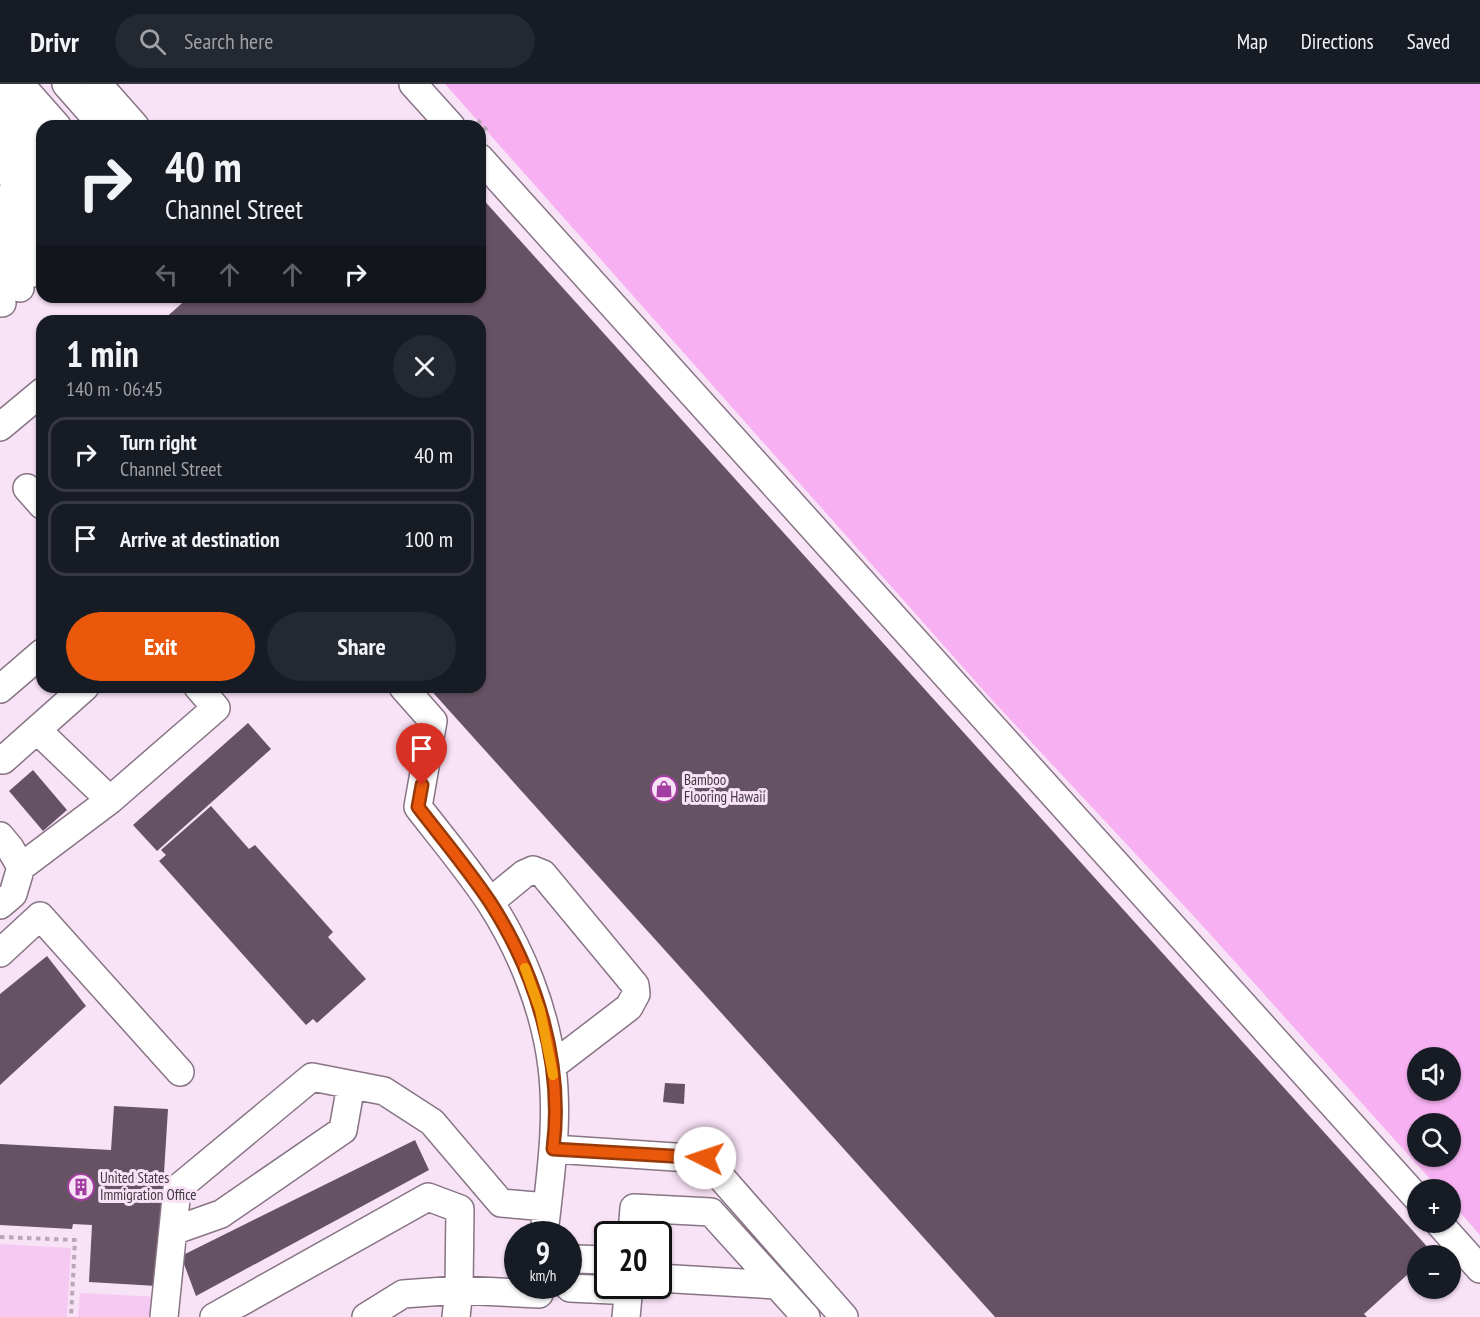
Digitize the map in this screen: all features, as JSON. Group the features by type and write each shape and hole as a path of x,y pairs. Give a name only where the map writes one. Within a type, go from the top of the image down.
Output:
{"street":[{"path":"5,84 38,120"},
{"path":"20,84 52,120"},
{"path":"35,84 68,120"},
{"path":"51,84 84,120"},
{"path":"66,84 98,120"},
{"path":"82,84 114,120"},
{"path":"98,84 130,120"},
{"path":"112,84 145,120"},
{"path":"413,84 446,120"},
{"path":"0,96 36,135"},
{"path":"0,114 36,153"},
{"path":"0,130 36,170"},
{"path":"0,147 36,188"},
{"path":"0,164 36,204"},
{"path":"486,165 1407,1187"},
{"path":"0,181 36,221"},
{"path":"0,199 36,239"},
{"path":"0,215 17,286"},
{"path":"0,232 17,286"},
{"path":"0,249 17,286"},
{"path":"0,266 17,286"},
{"path":"0,427 36,397"},
{"path":"0,689 36,658"},
{"path":"3,760 78,693"},
{"path":"0,905 13,894 21,867 110,800 216,708 203,693"},
{"path":"408,693 433,721 418,807 490,902 523,964 540,1010 552,1066 553,1149 545,1221"},
{"path":"37,730 110,800"},
{"path":"0,836 21,867"},
{"path":"490,902 524,874 533,870 543,874 635,985 636,994 629,1007 552,1066"},
{"path":"0,953 40,916 180,1072"},
{"path":"164,1317 177,1189 312,1077 384,1091 432,1122 501,1203 547,1207"},
{"path":"173,1231 221,1214 343,1130 351,1085"},
{"path":"553,1149 705,1158 844,1317"},
{"path":"214,1317 428,1197 460,1209 459,1290 456,1317"},
{"path":"633,1221 634,1208 711,1212 806,1317"},
{"path":"1448,1233 1480,1269"},
{"path":"672,1279 777,1285"},
{"path":"366,1317 403,1294 459,1290 504,1295"},
{"path":"627,1317 628,1299"}],"path":[{"path":"0,1237 75,1240 71,1317"}],"shaded area":[{"path":"445,84 1480,84 1480,1235 1461,1213 1461,1179 1430,1179 1419,1167 1461,1167 1461,1113 1407,1113 1407,1153 1201,924 993,701 486,130 486,120 477,120"},
{"path":"0,1244 71,1248 67,1317 0,1317"},
{"path":"80,1293 159,1297 156,1317 78,1317"}],"building":[{"path":"486,203 1407,1224 1407,1233 1415,1233 1426,1245 1407,1245 1407,1275 1364,1314 1367,1317 995,1317 433,693 486,693 486,315 169,315 182,303 486,303"},
{"path":"248,723 271,749 157,851 133,825"},
{"path":"33,770 67,810 43,831 9,791"},
{"path":"211,806 249,849 255,845 333,932 328,937 366,979 317,1023 313,1019 306,1025 159,861 166,855 161,850"},
{"path":"47,956 86,1006 0,1085 0,994"},
{"path":"665,1083 685,1084 684,1104 663,1102"},
{"name":"United States Immigration Office","path":"114,1106 168,1109 157,1286 89,1282 92,1225 73,1224 72,1229 0,1225 0,1144 111,1150"},
{"path":"415,1140 429,1170 196,1296 181,1256"}],"slow traffic":[{"path":"525,968 540,1010 553,1075"}],"place":[{"name":"Bamboo Flooring Hawaii","path":"664,789"},
{"name":"United States Immigration Office","path":"81,1187"}],"route":[{"path":"422,785 418,807 490,902 523,964 540,1010 552,1066 553,1149 705,1158"}]}
